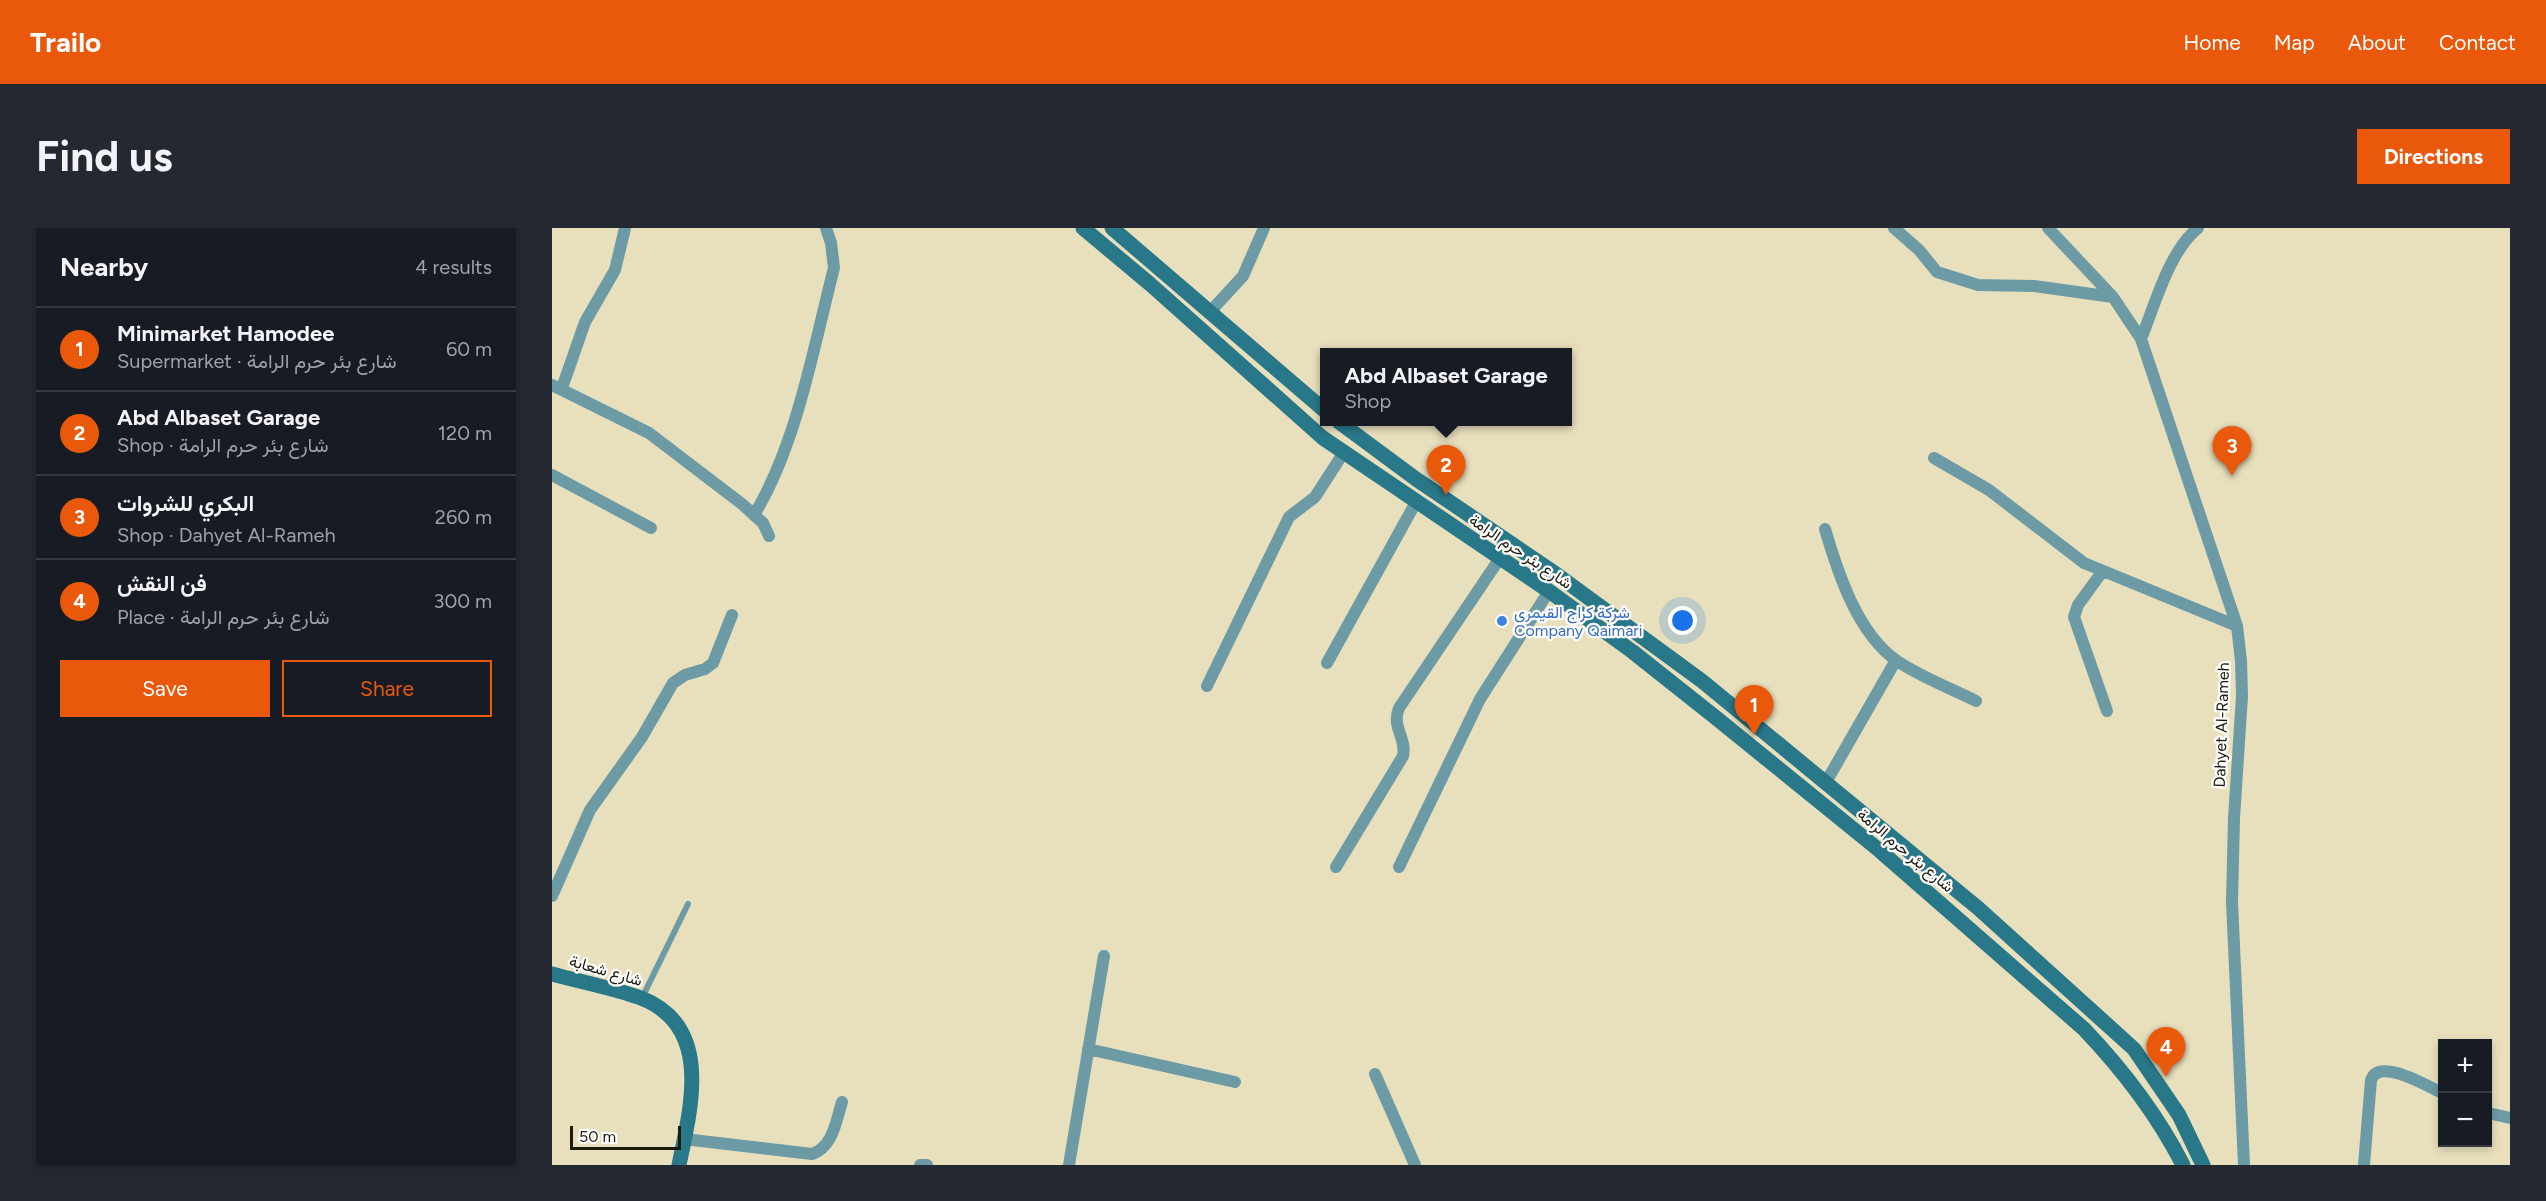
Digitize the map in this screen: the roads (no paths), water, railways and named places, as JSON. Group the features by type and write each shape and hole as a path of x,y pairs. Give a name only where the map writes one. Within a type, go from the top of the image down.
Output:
{"main road":[{"name":"شارع بئر حرم الرامة","path":"1083,228 1150,284 1323,438 1549,591 1633,652 1879,850 2084,1029 2115,1062 2142,1096 2183,1165"},
{"path":"1112,228 1320,407"},
{"name":"شارع بئر حرم الرامة","path":"1344,426 1416,479 1556,574 1702,681 1978,908 2134,1049 2179,1116 2203,1165"},
{"name":"شارع شعابة","path":"552,974 642,999 671,1016 684,1035 693,1082 679,1165"}],"street":[{"path":"625,228 615,270 585,322 557,386 650,433 754,515 763,523 769,536"},
{"path":"754,515 772,485 791,432 834,268 831,243 826,228"},
{"path":"1209,313 1243,276 1264,228"},
{"path":"1894,228 1919,250 1937,272 1978,285 2034,286 2113,297"},
{"name":"Dahyet Al-Rameh","path":"2048,228 2113,297 2141,339 2237,626 2242,696 2234,818 2232,902 2244,1165"},
{"path":"2141,339 2168,272 2185,241 2198,228"},
{"path":"1207,686 1289,517 1315,497 1344,452"},
{"path":"1934,458 1989,490 2084,563 2237,626"},
{"path":"552,475 651,528"},
{"path":"1327,663 1416,501"},
{"path":"1826,529 1839,577 1866,628 1896,660 1976,701"},
{"path":"1336,867 1403,756 1404,745 1396,722 1399,708 1500,558"},
{"path":"2102,572 2078,605 2074,617 2107,711"},
{"path":"1399,867 1480,699 1549,591"},
{"path":"552,896 590,810 642,737 673,683 685,675 705,669 712,663 732,615"},
{"path":"1825,784 1896,660"},
{"path":"1069,1165 1104,956"},
{"path":"1088,1049 1234,1082"},
{"path":"2364,1165 2371,1080 2374,1072 2394,1071 2438,1091"},
{"path":"1375,1074 1415,1165"},
{"path":"684,1138 812,1154 820,1151 828,1143 842,1102"},
{"path":"2492,1114 2510,1118"},
{"path":"920,1165 927,1165"}],"lane":[{"path":"642,999 688,904"}],"place":[{"name":"البكري للشروات","path":"2232,476"},
{"name":"Abd Albaset Garage","path":"1446,495"},
{"name":"شركة كراج القيمري Company Qaimari","path":"1502,621"},
{"name":"Minimarket Hamodee","path":"1754,735"},
{"name":"فن النقش","path":"2166,1077"}]}
